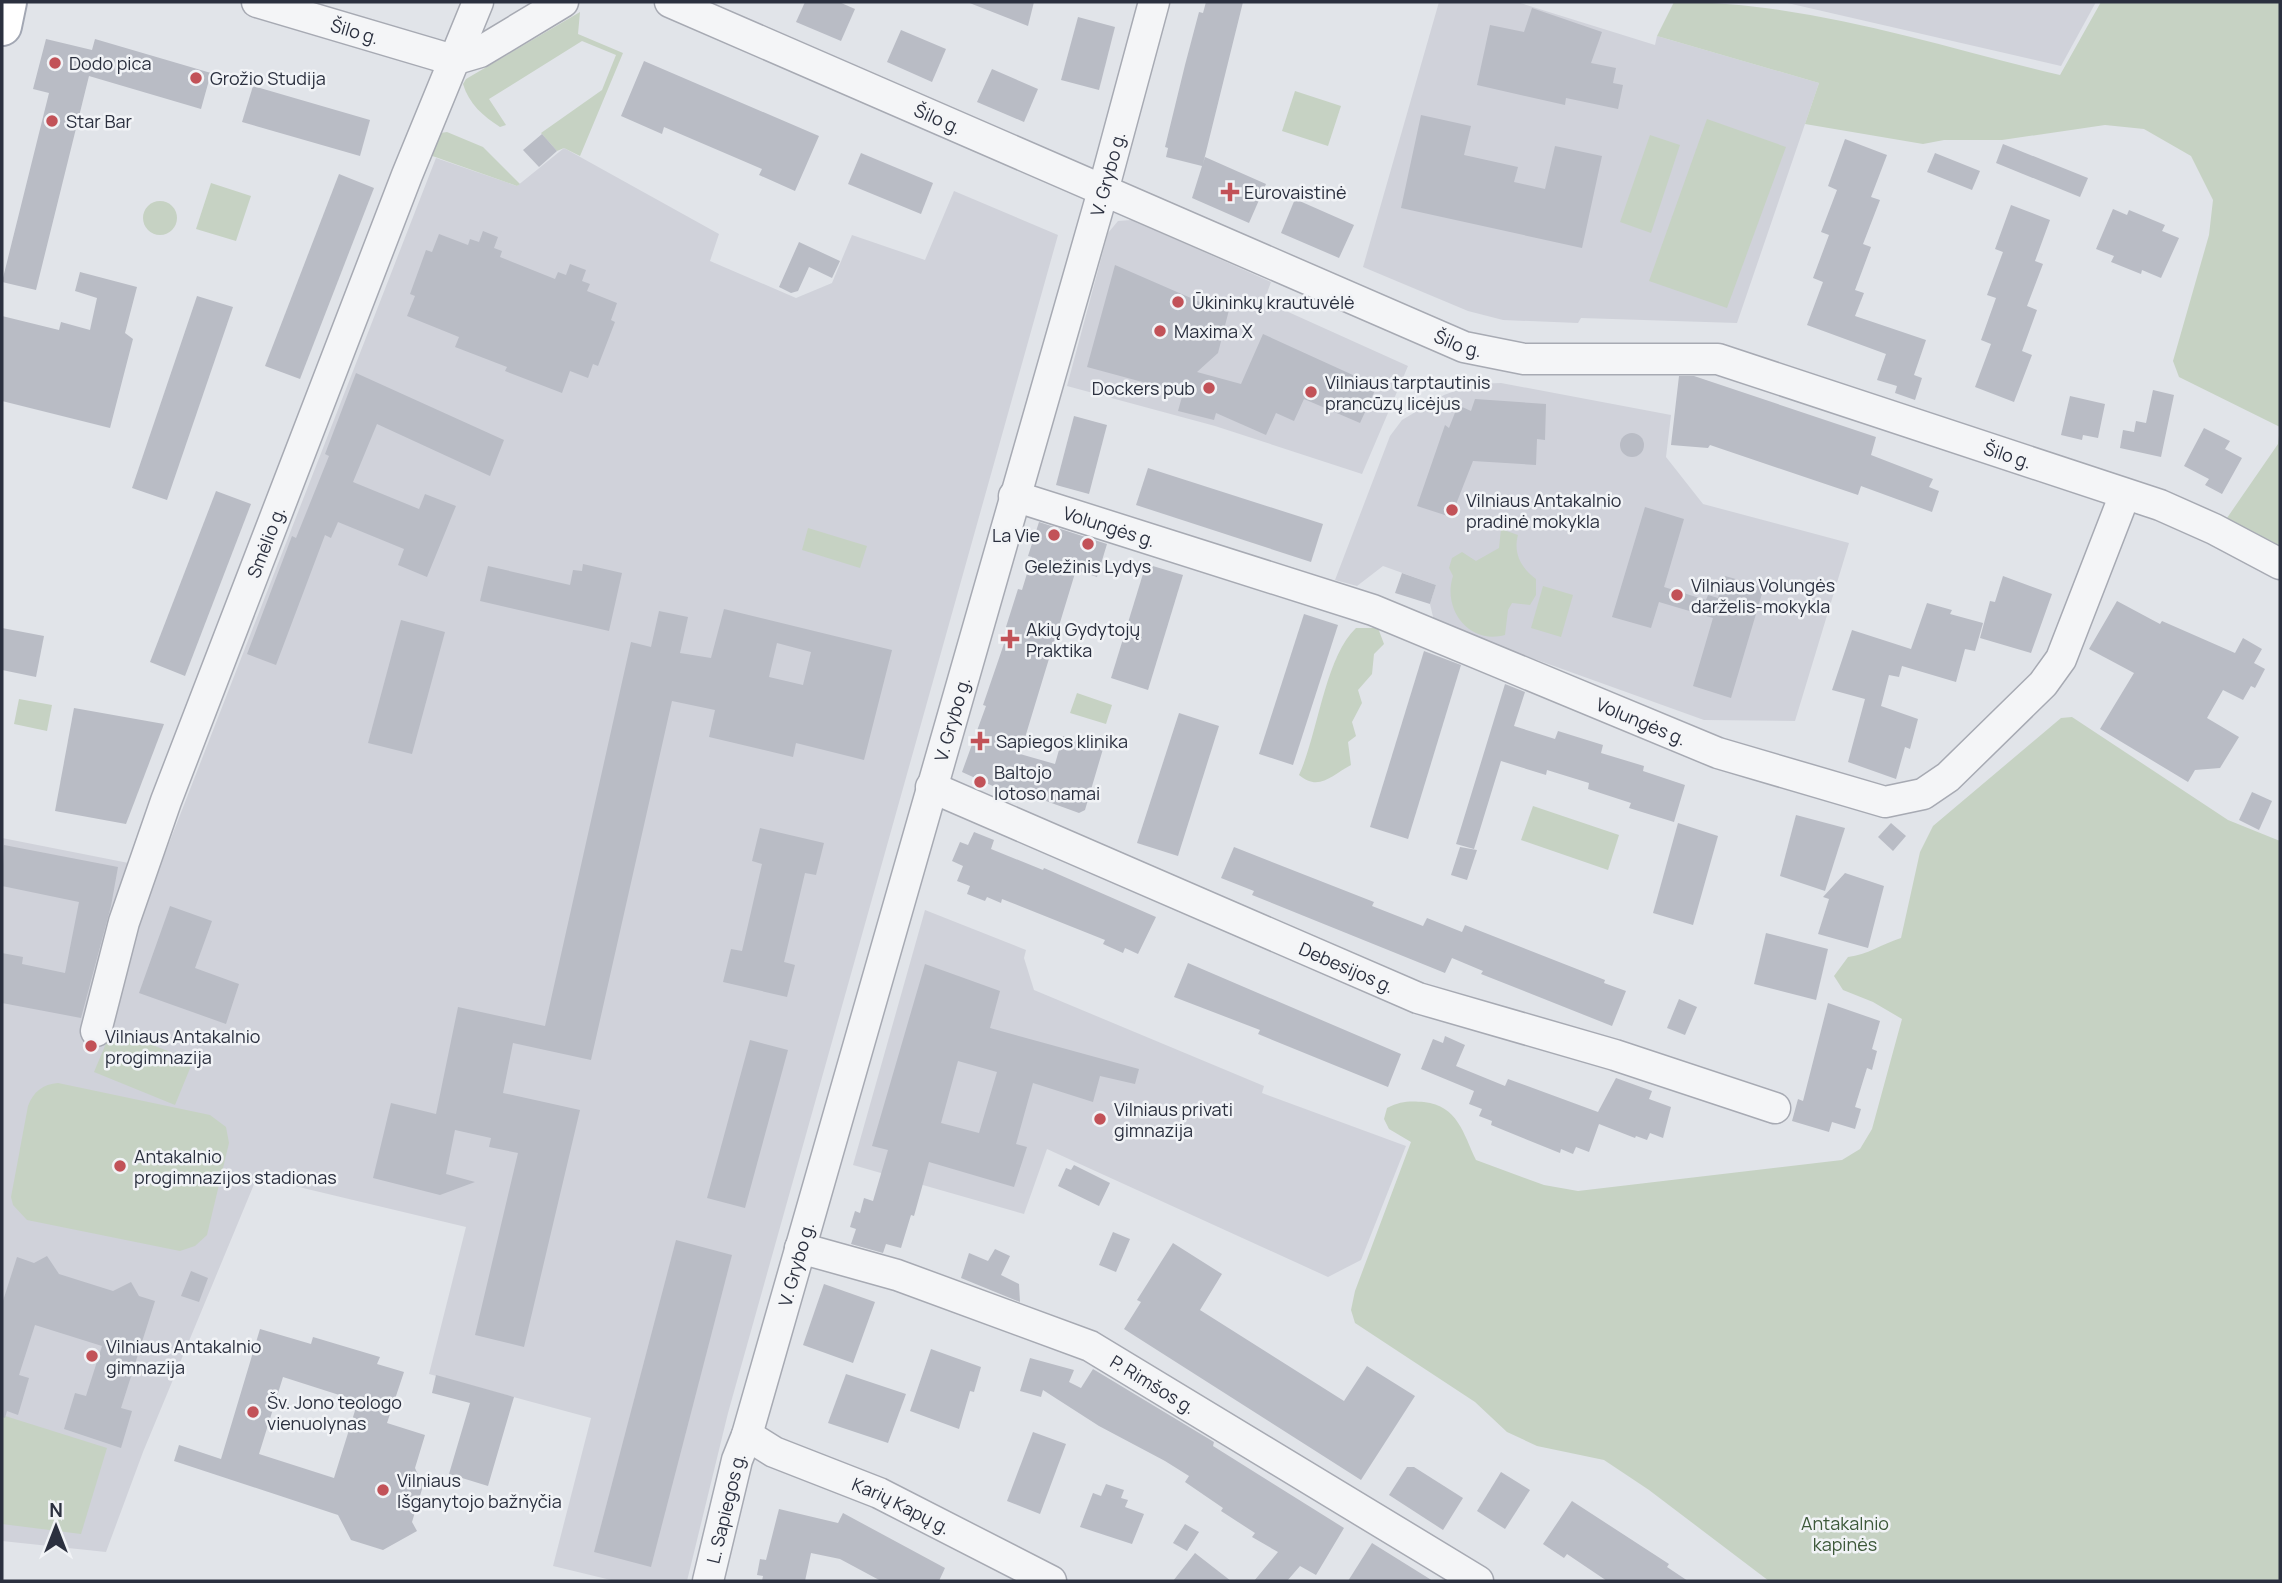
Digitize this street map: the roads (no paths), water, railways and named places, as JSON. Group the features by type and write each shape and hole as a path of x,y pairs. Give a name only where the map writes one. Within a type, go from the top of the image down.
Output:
{"main road":[{"path":"2,26 7,2"}],"street":[{"name":"Šilo g.","path":"257,2 453,60"},
{"path":"453,60 480,52 563,2"},
{"name":"Šilo g.","path":"670,2 1464,347 1524,359 1718,359 2125,494 2214,529 2280,564"},
{"name":"V. Grybo g.","path":"747,1435 1014,496 1104,191 1154,2"},
{"path":"453,60 474,13"},
{"path":"474,13 487,35 508,35"},
{"name":"Smėlio g.","path":"96,1031 124,922 166,801 453,60"},
{"name":"Volungės g.","path":"1014,496 1340,598 1718,753 1885,802 1923,794 1948,777 2043,684 2061,659 2125,494"},
{"name":"Debesijos g.","path":"931,787 1418,998 1615,1055 1775,1108"},
{"name":"P. Rimšos g.","path":"800,1248 897,1275 1090,1346 1478,1581"},
{"name":"Karių Kapų g.","path":"747,1435 774,1452 879,1493 1019,1574 1051,1581"},
{"name":"L. Sapiegos g.","path":"708,1581 737,1460 747,1435"}],"place":[{"name":"Dodo pica","path":"55,63"},
{"name":"Grožio Studija","path":"196,78"},
{"name":"Star Bar","path":"52,121"},
{"name":"Eurovaistinė","path":"1230,192"},
{"name":"Ūkininkų krautuvėlė","path":"1178,302"},
{"name":"Maxima X","path":"1160,331"},
{"name":"Dockers pub","path":"1209,388"},
{"name":"Vilniaus tarptautinis prancūzų licėjus","path":"1311,392"},
{"name":"Vilniaus Antakalnio pradinė mokykla","path":"1452,510"},
{"name":"La Vie","path":"1054,535"},
{"name":"Geležinis Lydys","path":"1088,544"},
{"name":"Vilniaus Volungės darželis-mokykla","path":"1677,595"},
{"name":"Akių Gydytojų Praktika","path":"1010,639"},
{"name":"Sapiegos klinika","path":"980,741"},
{"name":"Baltojo lotoso namai","path":"980,782"},
{"name":"Vilniaus Antakalnio progimnazija","path":"91,1046"},
{"name":"Vilniaus privati gimnazija","path":"1100,1119"},
{"name":"Antakalnio progimnazijos stadionas","path":"120,1166"},
{"name":"Vilniaus Antakalnio gimnazija","path":"92,1356"},
{"name":"Šv. Jono teologo vienuolynas","path":"253,1412"},
{"name":"Vilniaus Išganytojo bažnyčia","path":"383,1490"}],"park label":[{"name":"Antakalnio kapinės","path":"1845,1533"}]}
